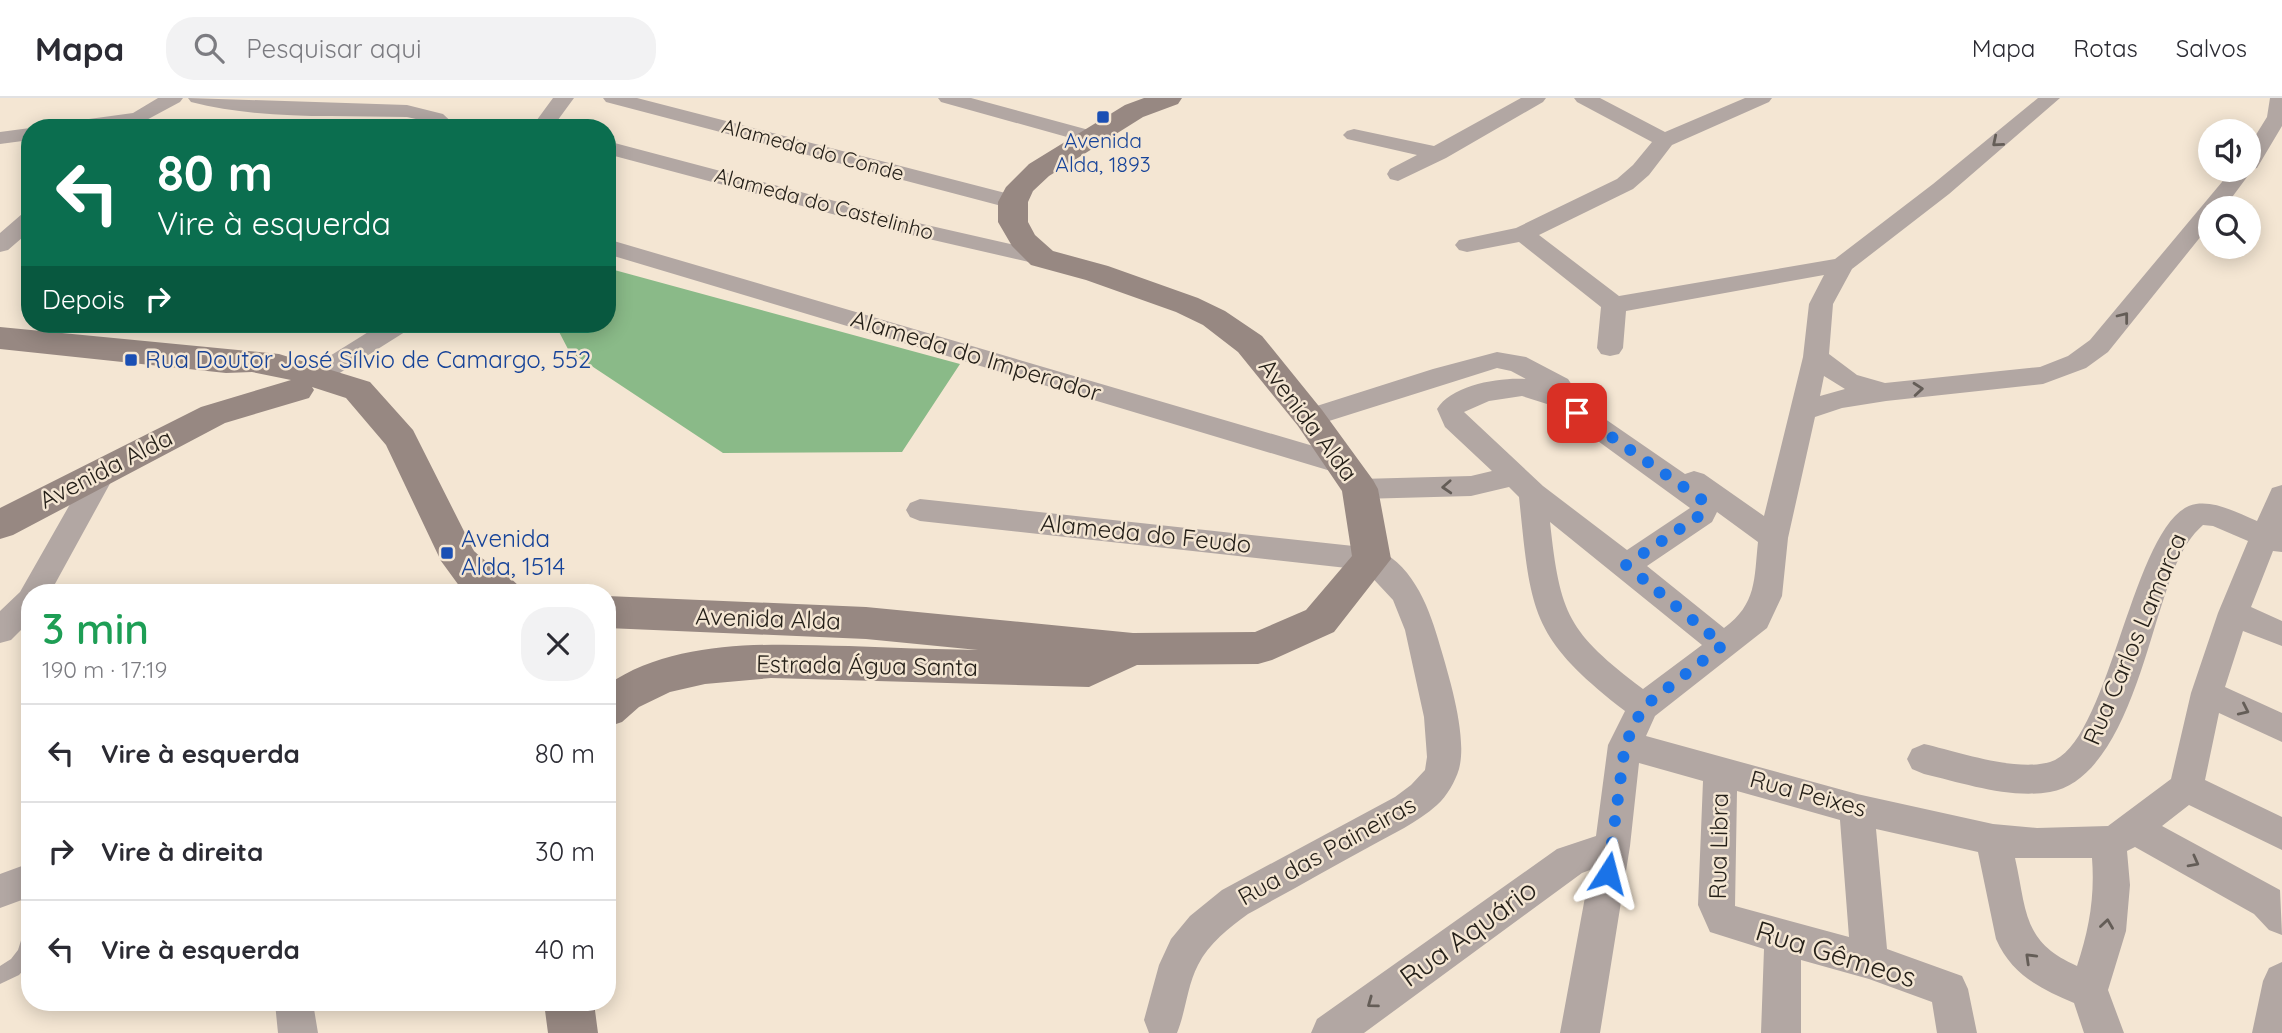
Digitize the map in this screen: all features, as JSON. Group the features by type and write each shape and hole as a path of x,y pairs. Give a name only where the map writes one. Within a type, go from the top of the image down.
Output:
{"street":[{"path":"142,119 173,98"},
{"path":"198,98 214,103 292,102 407,111 437,119"},
{"path":"548,119 564,98"},
{"name":"Alameda do Conde","path":"613,98 1013,201"},
{"path":"948,98 1092,138"},
{"path":"1042,258 1023,240 1013,222 1013,201 1020,187 1039,170 1134,111 1169,98"},
{"path":"1398,174 1536,98"},
{"path":"1584,98 1664,140"},
{"path":"1467,245 1523,234 1625,184 1641,170 1664,140 1762,98"},
{"path":"1580,1033 1612,846 1625,745 1643,707 1756,619 1767,596 1773,538 1816,357 1821,304 1842,265 1941,189 2050,98"},
{"path":"2261,143 2277,117 2279,99"},
{"path":"0,138 21,135"},
{"path":"1354,135 1438,153"},
{"name":"Alameda do Castelinho","path":"616,149 915,229 1042,258"},
{"path":"1804,411 1839,399 1886,392 2043,376 2077,362 2108,337 2233,182"},
{"path":"0,213 21,216"},
{"path":"0,245 21,225"},
{"path":"1523,234 1614,305 1842,265"},
{"name":"Alameda do Imperador","path":"616,249 1352,477 1471,486 1524,485"},
{"name":"Avenida Alda","path":"616,612 866,623 1133,649 1258,648 1320,621 1372,559 1352,477 1310,418 1250,344 1214,318 1160,294 1042,258"},
{"path":"1757,278 1794,289 1821,304"},
{"path":"1609,348 1614,305"},
{"path":"226,362 261,380 305,379 384,333"},
{"path":"0,338 226,362 252,361 305,379 373,410 401,439 460,561 474,576 488,584"},
{"path":"1816,357 1848,381 1886,392"},
{"path":"1310,418 1497,360 1517,363 1568,390 1773,538"},
{"name":"Avenida Alda","path":"0,524 213,415 305,379"},
{"name":"Avenida Alda","path":"213,415 261,380"},
{"path":"1626,565 1702,514 1705,506 1701,499 1556,398 1539,391 1530,388 1501,389 1456,402 1450,409 1454,420 1524,485 1723,645"},
{"path":"40,584 104,470"},
{"path":"1524,485 1545,591 1555,621 1570,642 1599,672 1643,707"},
{"path":"2104,1033 2089,990 2107,931 2121,836 2186,787 2207,693 2233,613 2273,539 2282,495"},
{"name":"Alameda do Feudo","path":"920,510 1372,559"},
{"name":"Rua Carlos Lamarca","path":"1924,759 1991,774 2032,779 2064,773 2087,752 2109,708 2158,572 2185,522 2197,514 2217,516 2273,539"},
{"name":"Rua das Paineiras","path":"1163,1020 1178,961 1185,947 1214,917 1236,902 1407,808 1426,796 1436,784 1443,766 1443,740 1416,617 1391,572 1372,559"},
{"path":"0,631 21,610"},
{"path":"2233,613 2282,634"},
{"name":"Estrada Água Santa","path":"616,701 623,694 667,674 720,665 771,661 1088,670 1133,649"},
{"path":"2207,693 2282,728"},
{"name":"Rua Peixes","path":"1625,745 1857,809 1993,840 2036,844 2121,836"},
{"name":"Rua Libra","path":"1720,770 1716,905 1723,920"},
{"path":"2186,787 2282,834"},
{"path":"1857,809 1869,961"},
{"path":"2121,836 2267,902 2282,918"},
{"path":"1993,840 2015,939 2022,953 2035,965 2089,990"},
{"name":"Rua Aquário","path":"1331,1033 1570,861 1612,846"},
{"path":"0,891 21,883"},
{"name":"Rua Gêmeos","path":"1723,920 1869,961 1949,989 1957,1033"},
{"path":"1781,1033 1783,939"},
{"path":"2272,1033 2282,981"},
{"path":"295,1011 299,1033"},
{"path":"570,1011 573,1033"}],"lane":[{"path":"0,975 14,969 21,962"}],"green space":[{"path":"616,270 960,364 902,452 723,453 569,351 560,333 616,333"}],"place":[{"name":"Avenida Alda, 1893","path":"1103,117"},
{"name":"Rua Doutor José Sílvio de Camargo, 552","path":"131,360"},
{"name":"Avenida Alda, 1514","path":"447,553"}],"route":[{"path":"1577,413 1701,499 1705,506 1702,514 1626,565 1723,645 1643,707 1625,745 1608,873"}]}
